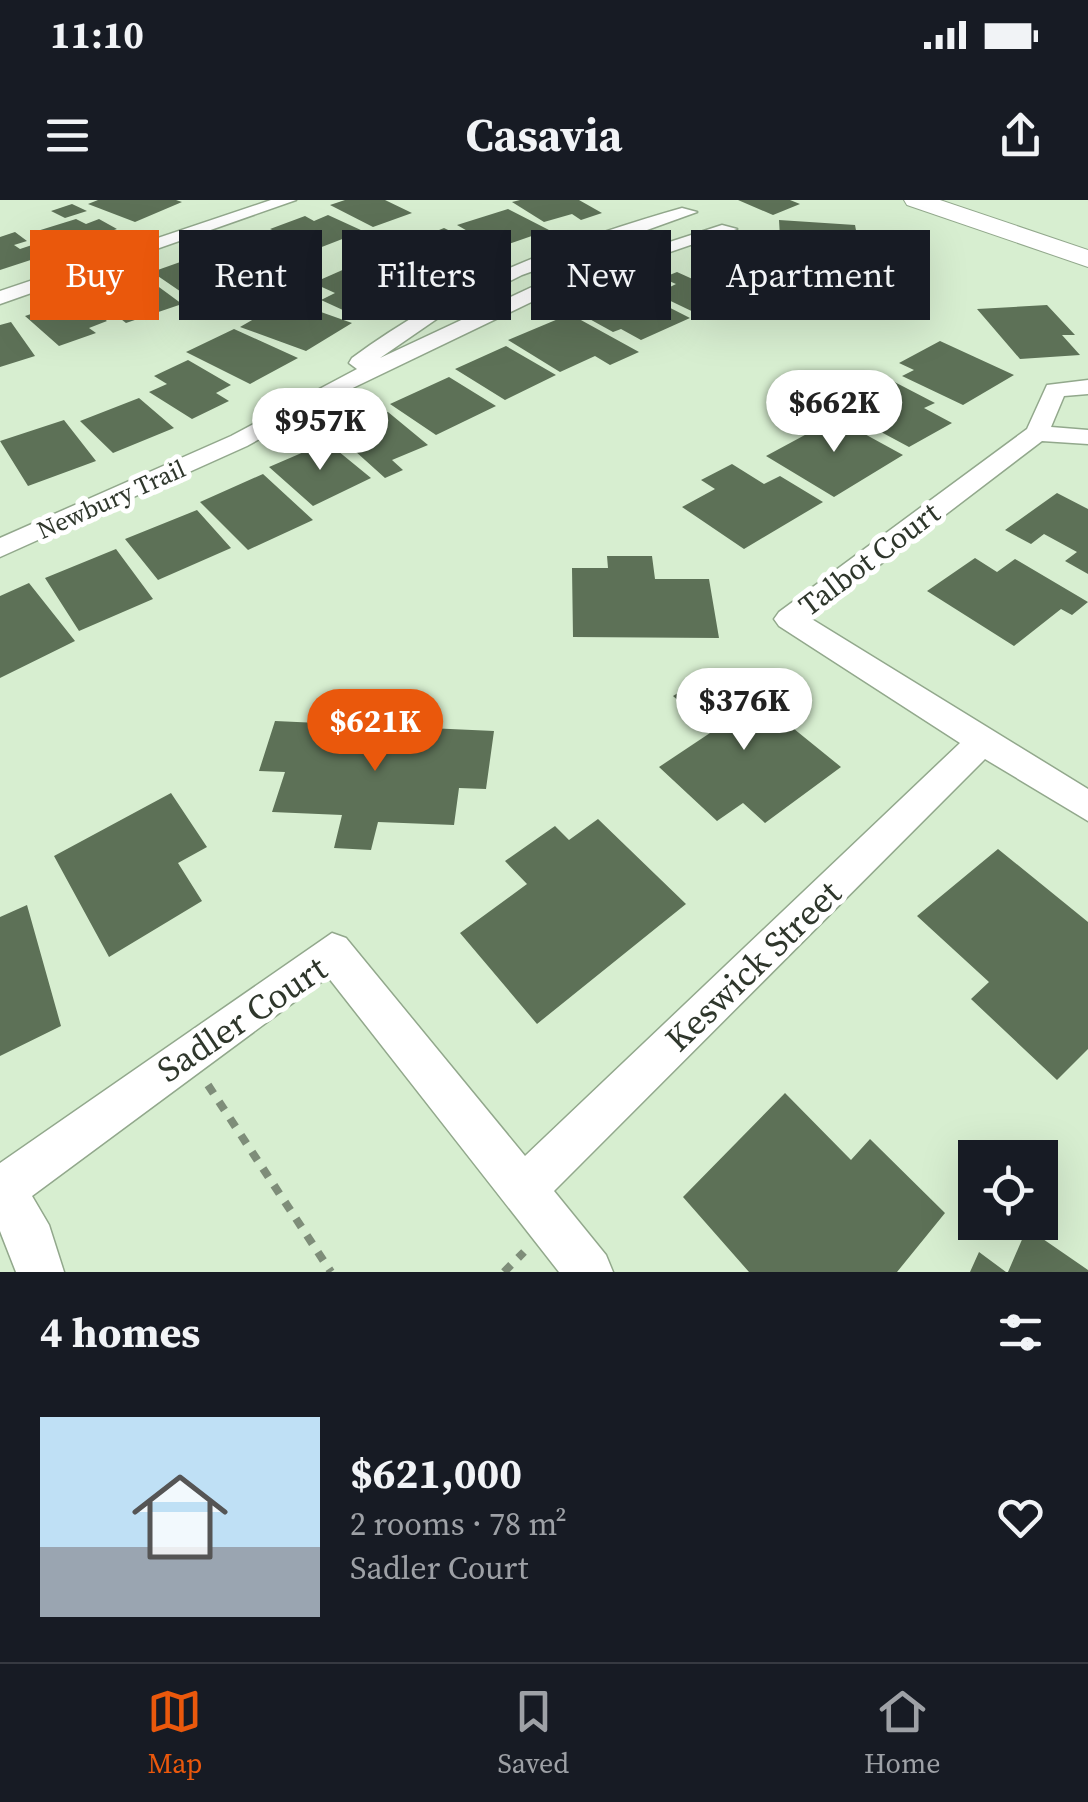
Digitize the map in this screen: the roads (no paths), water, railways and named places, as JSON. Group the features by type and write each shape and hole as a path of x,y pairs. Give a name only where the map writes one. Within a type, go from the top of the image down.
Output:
{"street":[{"path":"159,238 243,200"},
{"path":"159,244 204,232 288,200"},
{"path":"659,200 688,212"},
{"path":"916,200 1088,260"},
{"path":"958,200 1088,244"},
{"name":"Newbury Trail","path":"0,548 239,441 326,392 542,290 728,229 688,212 592,241 487,284 380,347 326,392"},
{"path":"0,298 30,287"},
{"name":"Talbot Court","path":"983,741 789,619 1036,433 1055,390 1088,387"},
{"path":"1036,433 1088,437"},
{"path":"983,741 1088,807"},
{"name":"Keswick Street","path":"523,1190 983,741"},
{"name":"Sadler Court","path":"40,1272 32,1242 1,1190 332,952 523,1190"},
{"path":"523,1190 588,1272"}]}
